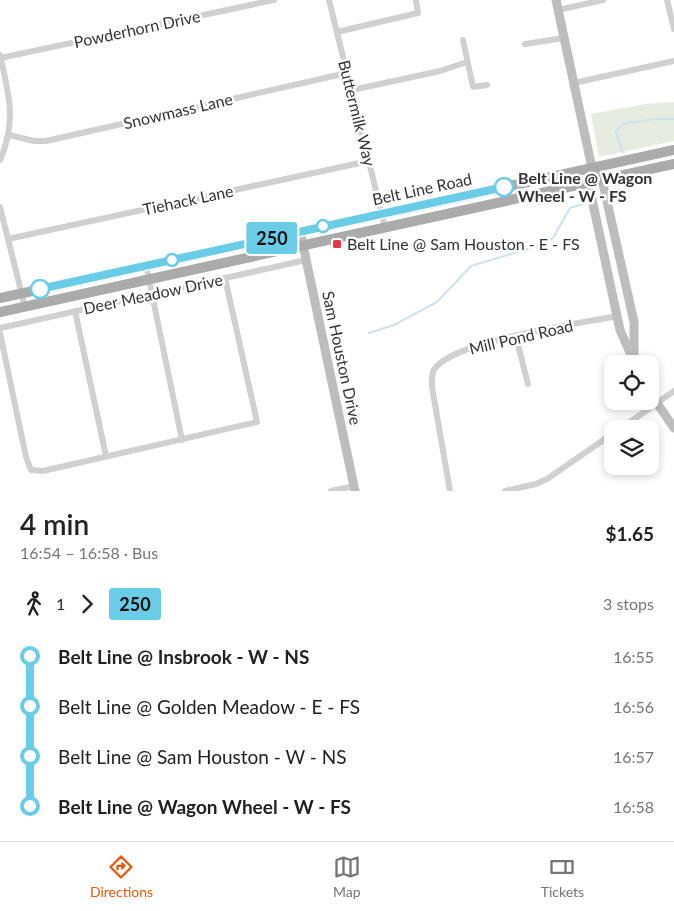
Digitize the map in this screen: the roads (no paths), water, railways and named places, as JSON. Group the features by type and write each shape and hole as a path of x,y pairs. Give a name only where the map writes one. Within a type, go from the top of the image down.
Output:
{"main road":[{"name":"Belt Line Road","path":"0,298 674,150"},
{"name":"Belt Line Road","path":"0,312 674,164"},
{"path":"490,189 494,203"}],"street":[{"name":"Powderhorn Drive","path":"0,57 274,0"},
{"name":"Buttermilk Way","path":"329,0 385,227"},
{"path":"337,32 418,13 416,0"},
{"path":"556,0 592,168 589,182 597,226 620,330 631,355"},
{"path":"558,10 603,0"},
{"path":"667,0 674,28"},
{"path":"525,44 564,38"},
{"path":"463,40 473,87 487,85"},
{"path":"0,57 10,101 9,135 0,160"},
{"path":"574,83 674,61"},
{"path":"352,90 440,71 467,62"},
{"name":"Snowmass Lane","path":"9,135 34,141 46,141 347,73"},
{"name":"Tiehack Lane","path":"8,239 369,161"},
{"path":"592,168 602,180 612,223 635,331 634,355"},
{"path":"0,207 25,307"},
{"path":"597,226 612,223"},
{"name":"Sam Houston Drive","path":"300,231 354,488"},
{"name":"Deer Meadow Drive","path":"0,328 306,260"},
{"path":"146,265 182,440"},
{"path":"0,333 26,458 31,470 42,471 257,422 226,278"},
{"path":"75,311 106,456"},
{"path":"617,316 631,312"},
{"name":"Mill Pond Road","path":"450,491 432,387 432,375 435,368 468,349 617,316"},
{"path":"516,337 528,384"},
{"path":"659,401 674,392"},
{"path":"659,407 674,428"},
{"path":"632,420 646,410"},
{"path":"505,491 536,484 604,439"},
{"path":"331,491 354,488"}],"waterway":[{"path":"623,153 616,132 622,124 655,119 674,119"},
{"path":"369,333 394,325 437,302 471,266 544,244 553,238 570,208 586,203"}],"place":[{"name":"Belt Line @ Wagon Wheel - W - FS","path":"504,187"},
{"name":"Belt Line @ Sam Houston - E - FS","path":"337,244"}]}
